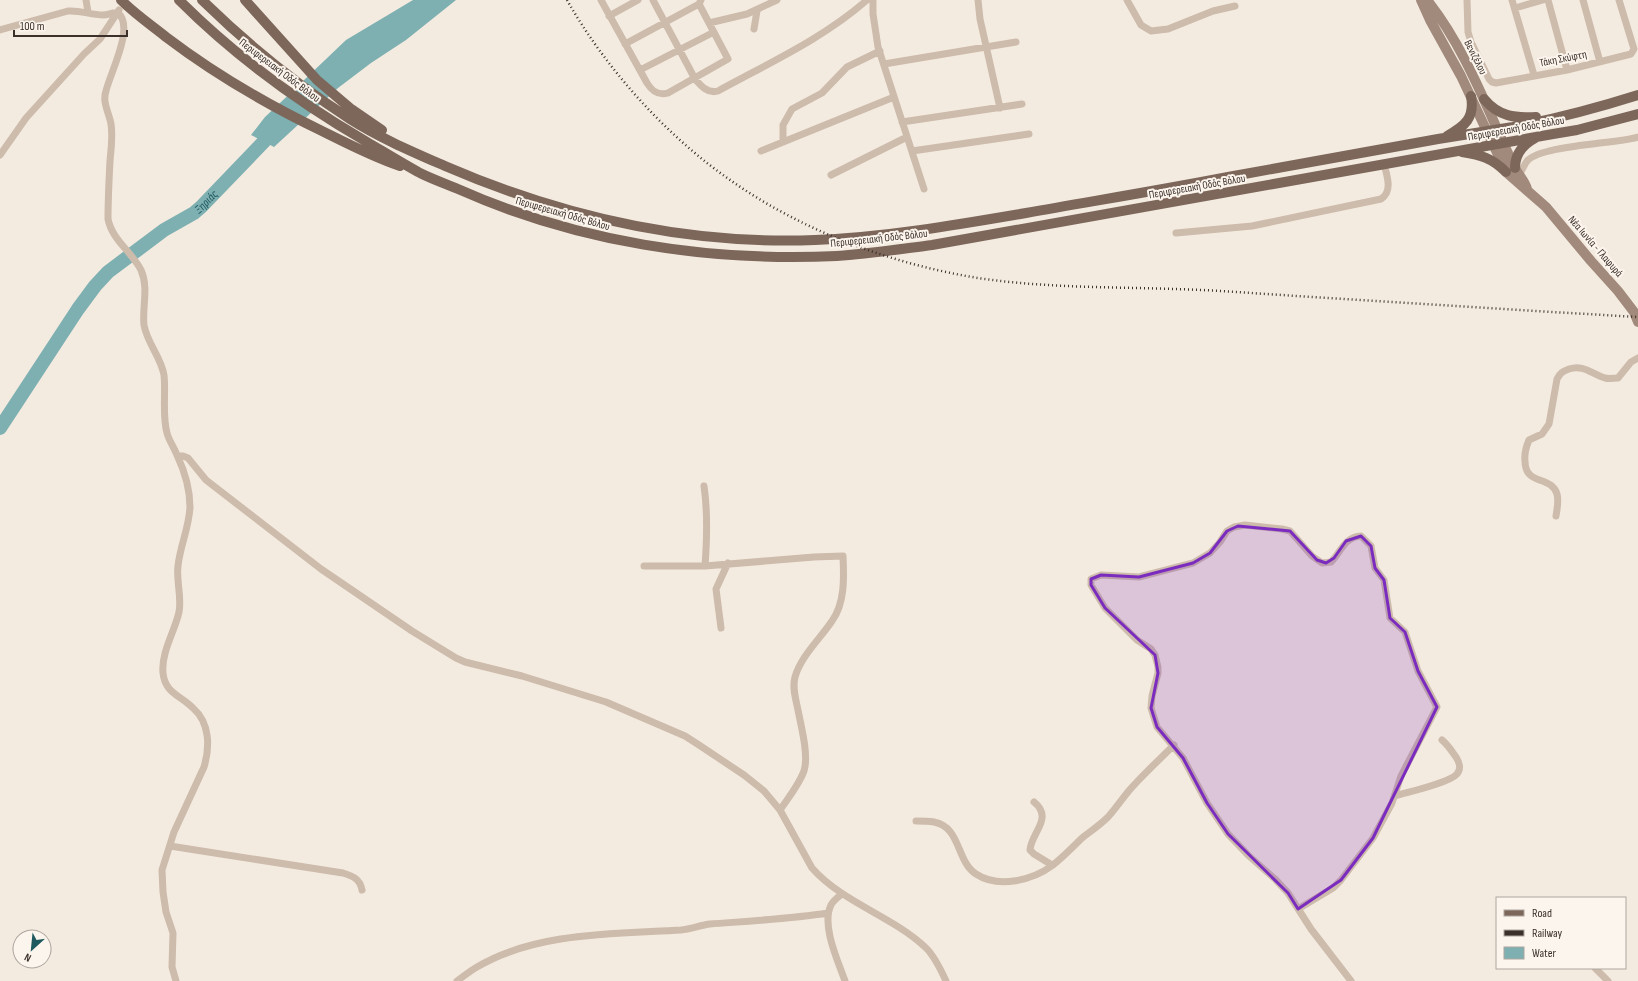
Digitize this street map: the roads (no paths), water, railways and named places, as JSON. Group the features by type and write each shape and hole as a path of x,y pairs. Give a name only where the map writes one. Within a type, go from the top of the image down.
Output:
{"main road":[{"name":"Περιφερειακή Οδός Βόλου","path":"179,0 224,42 289,93 324,117 421,173 484,201 573,229 622,242 671,250 729,255 838,256 932,245 1577,130 1638,114"},
{"name":"Περιφερειακή Οδός Βόλου","path":"202,0 233,30 273,65 298,84 334,102 375,133 424,156 469,176 530,200 626,225 665,232 718,238 776,241 813,240 902,233 982,221 1560,117 1638,94"},
{"path":"245,0 334,102"},
{"name":"Βενιζέλου","path":"1421,0 1430,20 1462,76 1487,131"},
{"name":"Βενιζέλου","path":"1427,0 1439,15 1456,45 1498,129"},
{"path":"125,1 148,23 211,70 270,105 380,159 421,173"},
{"path":"1442,138 1460,128 1469,119 1472,110 1471,96"},
{"path":"1484,100 1500,113 1513,117 1560,117"},
{"name":"Νέα Ιωνία - Γλαφυρά","path":"1498,129 1498,143"},
{"name":"Νέα Ιωνία - Γλαφυρά","path":"1487,131 1498,143 1514,172 1515,182 1546,207 1636,312 1638,322"},
{"path":"1456,151 1487,158 1514,172 1516,158 1520,150 1527,143 1538,137"}],"street":[{"path":"86,0 88,12"},
{"path":"601,0 609,16 625,44 651,89 659,94 668,93 728,59 700,2 625,44"},
{"path":"609,16 638,0"},
{"path":"653,0 694,79 706,90 713,92 718,91 807,42 844,19 867,0"},
{"path":"709,23 734,18 757,11 777,0"},
{"path":"874,0 874,30 924,189"},
{"path":"978,0 986,47 1000,108"},
{"path":"1127,0 1141,25 1151,31 1168,29 1203,14 1236,6"},
{"name":"Τάκη Σκύφτη","path":"1467,0 1468,32 1471,42 1489,79 1496,83 1567,70 1631,54 1634,49 1619,0"},
{"path":"1512,0 1534,75"},
{"path":"1514,8 1542,0"},
{"path":"1548,0 1567,70"},
{"path":"1583,0 1600,62"},
{"path":"0,155 26,118 84,54 98,42 125,1"},
{"path":"0,30 68,11 78,10 103,15 113,12 118,13 124,20 123,37 104,100 111,124 108,219 110,228 116,238 141,270 144,284 144,324 163,368 166,389 165,406 167,434 178,456 186,482 190,506 178,564 177,576 180,602 179,611 166,651 163,671 169,690 194,708 202,720 209,740 209,748 204,767 182,813 162,870 166,912 173,933 172,967 176,981"},
{"path":"754,28 757,11"},
{"path":"640,70 714,32"},
{"path":"884,64 1016,42"},
{"path":"783,142 783,125 792,109 822,93 847,67 880,51"},
{"path":"761,151 894,96"},
{"path":"902,122 1022,104"},
{"path":"912,151 1029,134"},
{"path":"831,175 908,137"},
{"path":"1514,172 1540,154 1590,144 1627,140 1638,137"},
{"path":"1176,234 1252,226 1381,199 1386,194 1388,186 1384,164"},
{"path":"1556,516 1558,501 1556,492 1550,485 1528,474 1525,467 1524,454 1529,440 1542,434 1548,424 1557,379 1560,374 1566,370 1578,367 1584,368 1605,378 1618,378 1631,362 1638,358"},
{"path":"178,456 188,458 206,480 321,569 446,652 465,662 522,676 600,700 684,736 744,775 764,791 780,810 812,868 842,894 885,919 926,948 946,981"},
{"path":"704,486 707,526 705,566"},
{"path":"1298,909 1333,888 1346,874 1373,838 1395,796 1402,776 1437,707 1418,671 1405,632 1390,618 1384,580 1375,568 1371,546 1361,536 1352,538 1346,541 1331,562 1326,563 1317,560 1312,556 1290,531 1277,528 1238,526 1227,531 1210,553 1193,563 1139,577 1101,575 1091,579 1091,585 1105,608 1137,640 1151,650 1155,655 1158,673 1152,696 1151,708 1157,727 1174,745 1183,758 1212,812 1228,834 1288,893 1298,909 1311,929 1351,981"},
{"path":"644,566 705,566 728,563 843,556 844,575 839,608 832,622 804,659 795,677 795,696 803,730 805,766 797,783 780,810"},
{"path":"722,628 716,589 728,563"},
{"path":"1395,796 1448,780 1456,775 1460,766 1448,744 1442,740"},
{"path":"916,821 934,822 950,830 955,837 965,862 970,869 984,878 1002,882 1024,880 1052,865 1108,817 1135,784 1174,745"},
{"path":"1034,802 1040,807 1042,821 1032,840 1030,850 1052,865"},
{"path":"170,846 343,873 357,879 360,882 362,890"},
{"path":"842,894 832,904 828,913 828,921 831,939 845,981"},
{"path":"457,981 476,967 493,959 516,950 553,940 584,935 682,930 708,924 799,917 828,913"},
{"path":"1596,969 1608,981"}],"water":[{"path":"413,0 456,0 406,40 371,63 338,88 274,147 251,135 265,117 346,40"}],"waterway":[{"name":"Ξηριάς","path":"0,428 78,309 95,286 108,272 164,230 194,213 201,207 277,128"}],"railway":[{"path":"567,0 600,51 619,76 662,123 709,164 761,200 790,216 819,231 882,255 946,272 1008,282 1068,286 1190,289 1638,317"}]}
